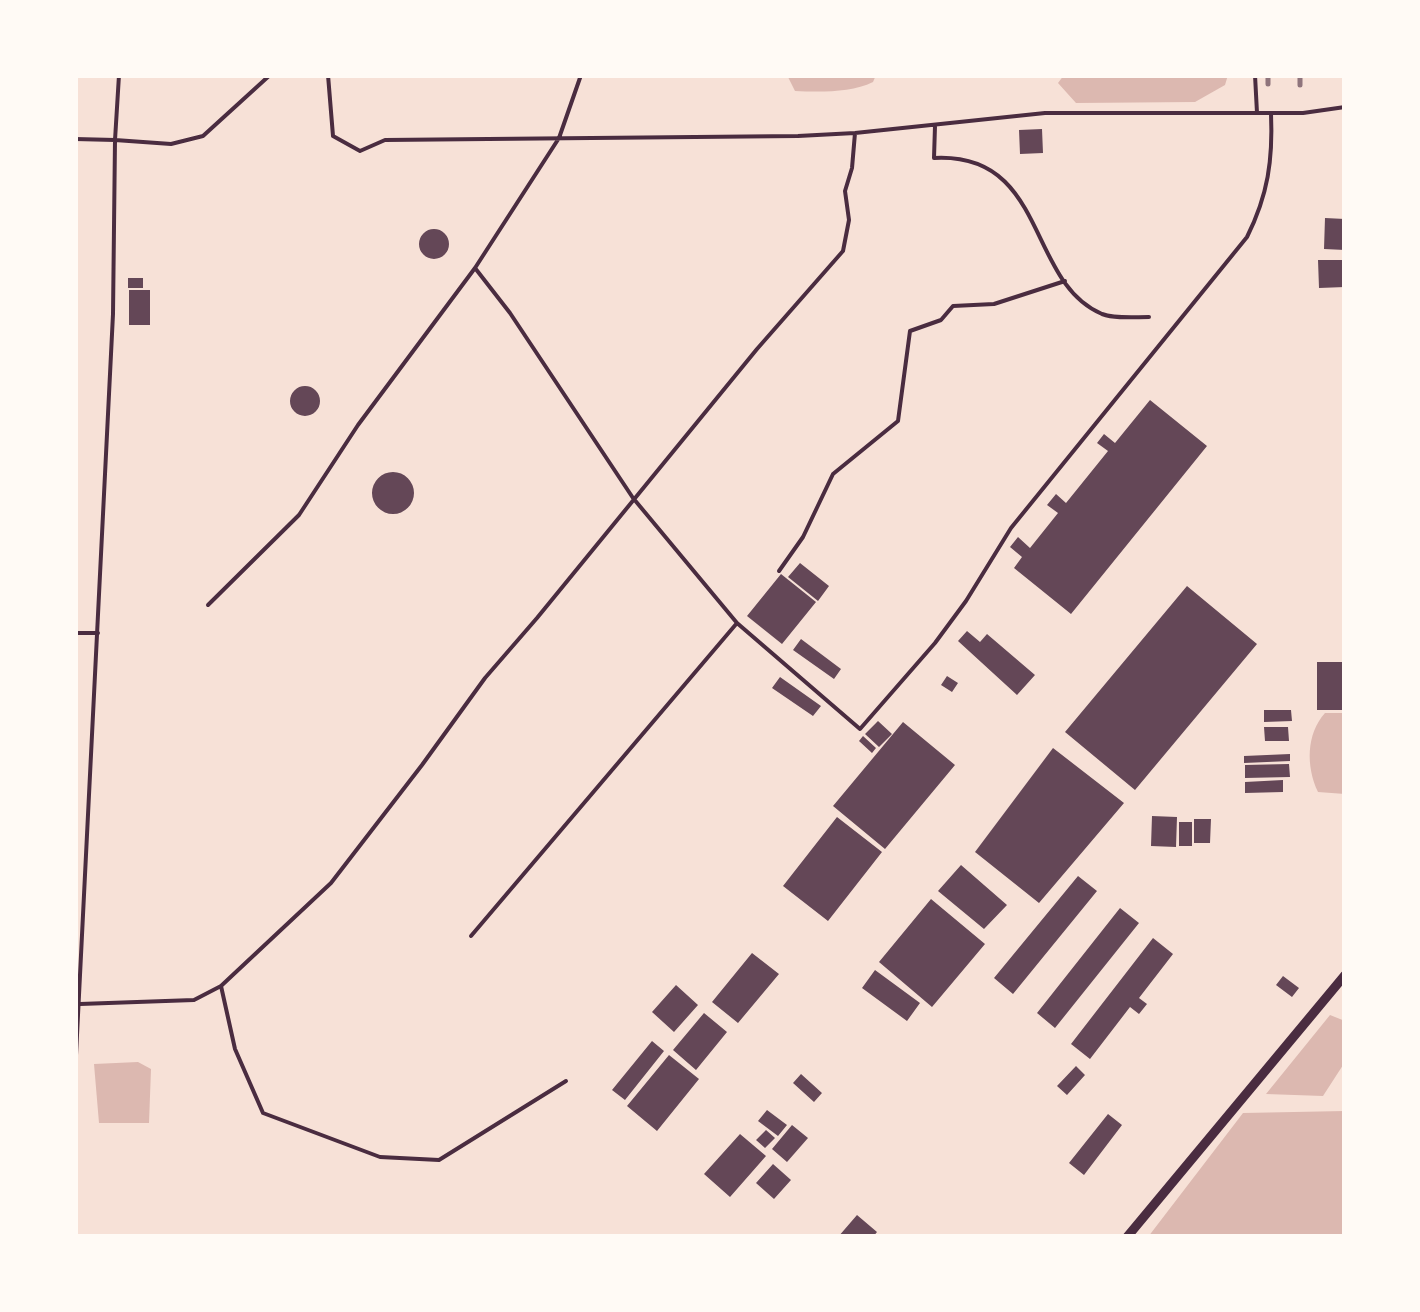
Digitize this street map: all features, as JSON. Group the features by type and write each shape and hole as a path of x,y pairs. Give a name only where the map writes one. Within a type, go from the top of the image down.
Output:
{"street":[{"path":"1126,1237 1345,975"}],"lane":[{"path":"75,1075 113,314 119,75"},
{"path":"75,139 171,144 203,136 270,75"},
{"path":"328,75 332,136 360,150 385,140 856,134 1046,113 1271,113 1345,108"},
{"path":"208,605 299,516 358,424 475,268 560,138 582,75"},
{"path":"1256,75 1257,113"},
{"path":"475,268 510,313 633,498 737,623 860,728 935,644 1011,528 1247,237 1264,204 1272,150 1271,113"},
{"path":"935,126 934,158 972,160 1014,188 1065,282 1082,300 1103,314 1149,317"},
{"path":"76,1004 194,1000 221,986 331,883 485,678 843,251 848,220 845,191 856,134"},
{"path":"778,571 803,538 833,474 898,421 910,331 940,320 953,306 994,304 1065,282"},
{"path":"471,936 737,623"},
{"path":"75,632 98,633"},
{"path":"221,986 235,1049 262,1113 380,1157 440,1160 566,1080"}],"shaded area":[{"path":"787,75 876,75 873,82 855,88 814,92 795,91"},
{"path":"1064,75 1228,75 1225,85 1195,102 1076,103 1058,83"},
{"path":"1325,713 1345,713 1345,794 1318,792 1311,772 1311,741"},
{"path":"1330,1015 1345,1021 1345,1062 1323,1096 1266,1094"},
{"path":"138,1062 151,1069 149,1123 99,1123 94,1064"},
{"path":"1345,1111 1345,1237 1148,1237 1243,1113"}],"building":[{"path":"1042,129 1043,153 1020,154 1019,130"},
{"path":"1325,218 1345,219 1345,250 1324,249"},
{"path":"434,229 445,233 449,244 445,255 434,259 423,255 419,244 423,233"},
{"path":"1318,260 1345,260 1345,287 1319,288"},
{"path":"128,278 143,278 143,288 128,288"},
{"path":"129,290 150,290 150,325 129,325"},
{"path":"305,386 316,390 320,401 316,412 305,416 294,412 290,401 294,390"},
{"path":"1150,400 1207,446 1071,614 1014,568 1022,557 1010,547 1018,537 1030,548 1058,513 1047,505 1056,494 1066,503 1108,451 1097,443 1104,434 1115,443"},
{"path":"393,472 408,478 414,493 408,508 393,514 378,508 372,493 378,478"},
{"path":"800,563 829,586 818,601 788,577"},
{"path":"781,574 816,602 782,644 747,616"},
{"path":"1187,586 1257,644 1135,790 1065,732"},
{"path":"967,631 980,642 987,634 1035,675 1017,695 958,641"},
{"path":"801,639 841,669 834,679 793,650"},
{"path":"1317,662 1345,662 1344,710 1317,710"},
{"path":"947,676 958,683 952,692 941,685"},
{"path":"780,677 821,706 813,716 772,688"},
{"path":"1264,710 1291,710 1292,721 1264,722"},
{"path":"878,721 892,734 879,747 865,734"},
{"path":"903,722 955,765 885,849 833,806"},
{"path":"1264,727 1288,727 1289,741 1265,741"},
{"path":"863,736 876,748 872,753 859,741"},
{"path":"1053,748 1124,803 1039,903 975,852"},
{"path":"1290,754 1290,761 1244,763 1244,756"},
{"path":"1289,764 1290,777 1245,778 1245,765"},
{"path":"1283,780 1283,792 1245,793 1245,782"},
{"path":"1152,816 1177,817 1176,847 1151,846"},
{"path":"837,817 882,852 828,921 783,886"},
{"path":"1194,819 1211,819 1210,843 1194,843"},
{"path":"1179,822 1192,822 1192,846 1179,846"},
{"path":"961,865 1007,905 984,929 938,891"},
{"path":"1078,876 1097,891 1013,994 994,978"},
{"path":"931,899 985,944 932,1007 879,962"},
{"path":"1120,908 1139,923 1055,1028 1037,1013"},
{"path":"1153,938 1173,954 1139,998 1147,1004 1139,1014 1130,1007 1090,1059 1071,1044"},
{"path":"752,953 779,974 738,1023 712,1002"},
{"path":"875,970 920,1003 907,1021 862,988"},
{"path":"1283,976 1299,988 1292,997 1276,985"},
{"path":"676,985 698,1005 674,1032 652,1012"},
{"path":"704,1013 727,1032 696,1070 673,1050"},
{"path":"652,1041 664,1051 625,1100 612,1090"},
{"path":"669,1055 699,1079 657,1131 627,1106"},
{"path":"1076,1066 1085,1075 1067,1095 1057,1086"},
{"path":"801,1074 822,1093 814,1102 793,1083"},
{"path":"767,1110 787,1125 778,1136 758,1121"},
{"path":"1108,1114 1122,1125 1084,1175 1069,1163"},
{"path":"792,1125 808,1138 787,1162 772,1149"},
{"path":"766,1130 775,1138 765,1148 756,1140"},
{"path":"740,1134 766,1156 730,1197 704,1174"},
{"path":"773,1164 791,1180 774,1199 756,1183"},
{"path":"857,1215 877,1232 873,1237 838,1237"}],"railway":[{"path":"1268,75 1268,84"},
{"path":"1300,75 1300,85"}]}
